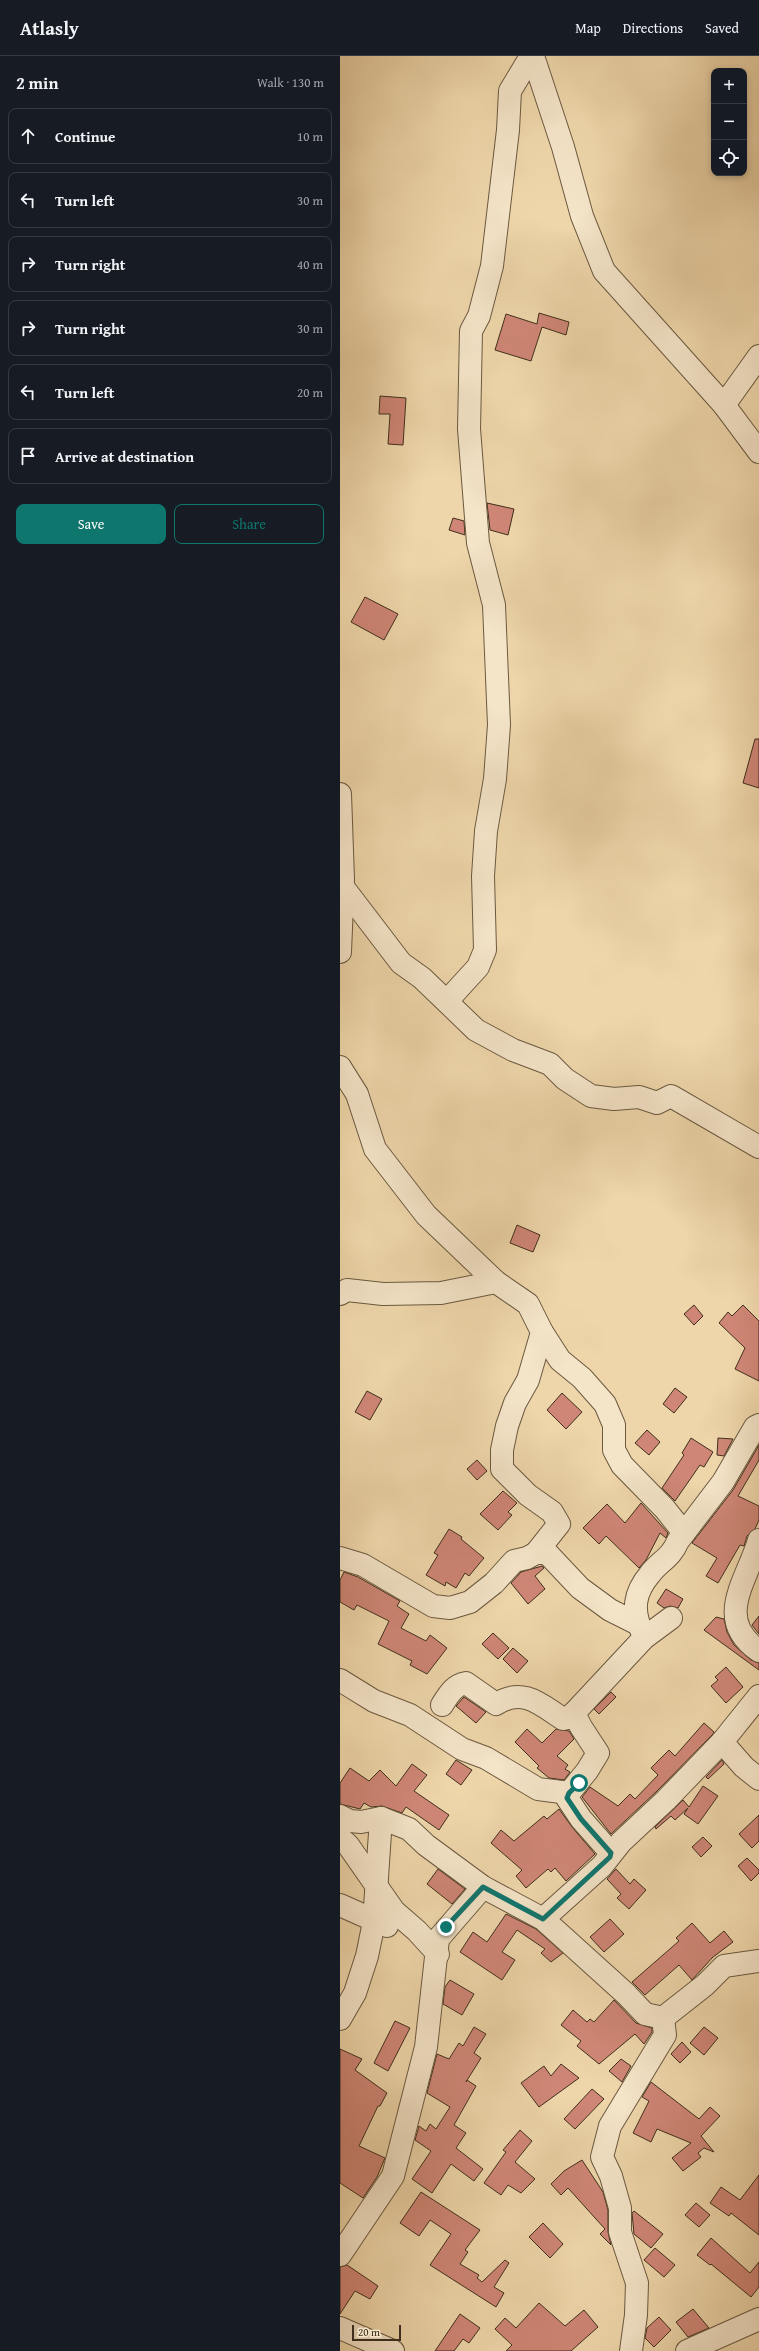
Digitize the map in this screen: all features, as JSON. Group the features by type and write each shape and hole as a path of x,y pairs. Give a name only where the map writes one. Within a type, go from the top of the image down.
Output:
{"street":[{"path":"532,56 564,147 582,216 604,272 724,405 759,452"},
{"path":"447,1001 478,967 485,950 483,876 486,831 495,779 499,725 494,605 478,543 469,429 471,332 479,316 492,266 507,137 510,91 532,56"},
{"path":"724,405 759,356"},
{"path":"340,794 343,887 340,952"},
{"path":"343,887 401,963 422,978 476,1030 513,1050 550,1064 565,1079 591,1096 614,1099 639,1097 657,1103 671,1096 759,1147"},
{"path":"340,1067 357,1094 375,1149 426,1215 496,1282 528,1304 542,1332 560,1360 582,1378 605,1404 614,1424 614,1450 622,1465 665,1509 684,1533"},
{"path":"340,1294 347,1290 382,1294 441,1293 496,1282"},
{"path":"340,1558 363,1565 433,1606 450,1608 470,1602 494,1583 514,1561 527,1558 536,1553 559,1524 552,1512 528,1495 502,1469 502,1450 507,1426 515,1403 528,1380 542,1332"},
{"path":"641,1631 634,1608 649,1574 674,1551 684,1533 724,1482 755,1427 759,1425"},
{"path":"759,1540 744,1577 734,1613 738,1629 745,1641 759,1650"},
{"path":"536,1553 547,1553 580,1588 641,1631"},
{"path":"442,1705 451,1691 459,1684 466,1683 496,1704 506,1698 518,1696 529,1698 563,1719 568,1718 574,1713 641,1631 671,1618"},
{"path":"340,1680 374,1701 410,1715 462,1749 486,1758 538,1790 569,1793"},
{"path":"543,1919 602,1866 611,1853 722,1742 759,1696"},
{"path":"574,1713 598,1753 579,1783 569,1793 567,1798 577,1814 611,1853"},
{"path":"722,1742 744,1767 759,1778"},
{"path":"340,1816 350,1821 371,1820 409,1829 426,1845 483,1887 543,1919 626,1994 645,2014 663,2018"},
{"path":"340,1833 371,1820"},
{"path":"340,2019 355,1993 368,1956 374,1922 375,1886 371,1820"},
{"path":"340,1838 348,1846 394,1911 417,1930 438,1954"},
{"path":"340,2255 393,2176 426,2047 438,1954 438,1938 446,1927 483,1887"},
{"path":"340,1905 374,1922 390,1927 417,1930 446,1927"},
{"path":"663,2018 705,1985 724,1966 759,1961"},
{"path":"631,2351 636,2315 637,2283 620,2232 620,2208 611,2176 602,2157 610,2126 666,2035 663,2018"},
{"path":"686,2351 759,2319"},
{"path":"340,2328 393,2351"}],"building":[{"path":"539,313 569,322 566,335 542,327 531,361 495,350 506,314 537,324"},
{"path":"380,396 406,398 403,445 388,444 390,414 379,414"},
{"path":"487,503 514,509 508,535 490,530"},
{"path":"453,518 464,521 465,535 449,530"},
{"path":"365,597 398,614 384,640 351,622"},
{"path":"755,739 759,739 759,788 743,783"},
{"path":"517,1225 540,1235 533,1252 510,1243"},
{"path":"694,1305 703,1316 694,1325 684,1314"},
{"path":"743,1305 759,1321 759,1381 735,1369 745,1348 719,1323 728,1312 732,1316"},
{"path":"675,1388 687,1397 674,1413 663,1404"},
{"path":"367,1391 382,1399 370,1420 355,1412"},
{"path":"562,1393 582,1412 566,1429 547,1410"},
{"path":"647,1430 660,1442 649,1455 635,1443"},
{"path":"691,1438 713,1452 704,1467 700,1465 675,1501 662,1488 684,1455 682,1453"},
{"path":"718,1438 733,1439 724,1456 717,1455"},
{"path":"759,1445 759,1460 738,1496 759,1506 759,1520 755,1529 747,1536 744,1546 740,1545 718,1583 706,1576 717,1558 692,1543 733,1490"},
{"path":"477,1460 487,1471 477,1480 467,1469"},
{"path":"503,1491 517,1503 508,1512 512,1515 498,1530 480,1514"},
{"path":"641,1503 668,1533 666,1538 660,1533 646,1560 639,1568 606,1536 599,1544 583,1528 607,1504 625,1523"},
{"path":"449,1529 462,1537 461,1539 484,1558 469,1576 465,1573 456,1588 446,1582 445,1586 426,1575 438,1555 434,1553"},
{"path":"542,1566 544,1568 535,1576 545,1589 528,1604 511,1583 521,1572"},
{"path":"344,1572 358,1577 400,1601 397,1606 409,1614 401,1628 426,1641 430,1635 447,1648 427,1674 410,1665 412,1661 378,1644 389,1621 357,1605 354,1610 340,1602 340,1580"},
{"path":"666,1589 683,1599 678,1608 670,1606 664,1608 657,1603"},
{"path":"759,1616 759,1634 752,1625"},
{"path":"716,1617 724,1619 727,1632 734,1645 751,1660 759,1663 759,1670 704,1630"},
{"path":"493,1633 509,1648 498,1659 482,1644"},
{"path":"513,1648 528,1661 517,1673 503,1659"},
{"path":"726,1667 743,1687 726,1703 711,1686 718,1680 715,1677"},
{"path":"611,1692 616,1697 599,1714 594,1709"},
{"path":"464,1697 486,1712 476,1723 456,1706"},
{"path":"704,1723 714,1732 713,1734 657,1791 611,1834 582,1797 590,1787 618,1806 630,1794 635,1799 658,1775 651,1768 669,1750 675,1756"},
{"path":"527,1729 542,1743 556,1729 569,1731 574,1739 557,1756 568,1765 565,1769 570,1772 564,1780 549,1778 537,1768 539,1766 515,1742"},
{"path":"456,1760 472,1770 461,1785 446,1774"},
{"path":"722,1760 724,1764 708,1779 706,1777"},
{"path":"412,1764 427,1775 414,1791 449,1815 439,1830 406,1807 402,1813 382,1806 371,1807 364,1803 360,1809 340,1804 340,1783 350,1768 369,1781 380,1770 396,1786"},
{"path":"703,1786 718,1796 698,1824 684,1814 688,1808 675,1820 671,1816 656,1829 655,1827 683,1800 689,1807"},
{"path":"559,1809 595,1854 566,1881 555,1868 551,1872 548,1869 526,1888 516,1876 522,1870 491,1843 501,1830 514,1841 544,1816 547,1819"},
{"path":"759,1815 759,1841 752,1848 739,1834"},
{"path":"703,1837 712,1846 701,1857 692,1847"},
{"path":"747,1858 759,1870 759,1873 751,1881 738,1866"},
{"path":"438,1869 465,1889 452,1904 427,1884"},
{"path":"616,1869 630,1884 634,1879 646,1890 629,1909 617,1898 621,1894 607,1879"},
{"path":"506,1914 536,1929 563,1953 551,1962 541,1953 545,1949 517,1930 502,1952 515,1960 502,1980 460,1952 473,1932 487,1942"},
{"path":"610,1919 624,1934 604,1952 590,1937"},
{"path":"692,1923 710,1943 724,1931 733,1942 713,1957 692,1980 679,1965 645,1995 632,1982 679,1941 676,1938"},
{"path":"450,1980 474,1994 462,2015 443,2004 445,1987"},
{"path":"614,2000 636,2023 652,2028 652,2032 644,2044 635,2034 599,2064 577,2046 581,2041 561,2025 573,2010 587,2022 590,2019 594,2022"},
{"path":"395,2021 410,2028 388,2071 374,2063"},
{"path":"474,2027 486,2034 474,2053 481,2058 467,2080 476,2086 454,2125 466,2133 456,2148 483,2169 474,2181 451,2164 432,2193 412,2179 431,2151 415,2140 419,2126 426,2131 430,2124 436,2129 450,2107 427,2093 437,2054 449,2059 459,2043 463,2046"},
{"path":"704,2027 718,2038 704,2055 690,2043"},
{"path":"682,2042 691,2052 680,2063 671,2054"},
{"path":"340,2049 362,2059 355,2070 387,2093 380,2106 378,2106 359,2146 385,2158 377,2177 363,2198 340,2183"},
{"path":"621,2059 631,2066 622,2082 609,2071"},
{"path":"561,2064 579,2078 539,2107 521,2083 544,2066 551,2076"},
{"path":"651,2082 699,2119 710,2107 720,2116 701,2136 714,2152 704,2148 698,2153 701,2157 683,2171 672,2158 691,2143 657,2129 651,2142 633,2133 649,2101 642,2097"},
{"path":"592,2089 604,2099 575,2129 564,2119"},
{"path":"520,2130 532,2141 515,2162 535,2179 521,2193 508,2185 501,2195 484,2183 506,2152 503,2150"},
{"path":"582,2160 603,2192 608,2210 608,2232 611,2245 600,2234 605,2229 568,2188 561,2195 551,2184 564,2171"},
{"path":"759,2175 759,2235 731,2213 729,2216 710,2203 721,2187 740,2200"},
{"path":"421,2192 480,2230 465,2250 468,2252 460,2264 479,2275 477,2278 482,2282 505,2260 509,2263 494,2287 504,2293 496,2307 430,2265 451,2234 430,2220 419,2236 400,2223"},
{"path":"696,2203 710,2215 699,2227 685,2215"},
{"path":"634,2211 663,2234 651,2248 634,2234 632,2213"},
{"path":"543,2223 563,2244 550,2258 529,2237"},
{"path":"711,2238 750,2273 759,2262 759,2287 751,2297 711,2264 710,2265 697,2255"},
{"path":"655,2248 675,2265 664,2277 644,2260"},
{"path":"347,2265 378,2286 370,2299 355,2291 340,2314 340,2267"},
{"path":"539,2303 565,2326 584,2310 598,2327 571,2351 506,2351 512,2345 495,2329 505,2318 516,2328"},
{"path":"693,2309 709,2328 688,2337 676,2322"},
{"path":"460,2314 480,2328 469,2343 463,2339 454,2351 435,2351"},
{"path":"659,2317 671,2330 654,2347 645,2338 647,2328"}],"route":[{"path":"446,1927 483,1887 543,1919 602,1866 610,1857 611,1853 577,1814 567,1798 569,1793 579,1783"}]}
